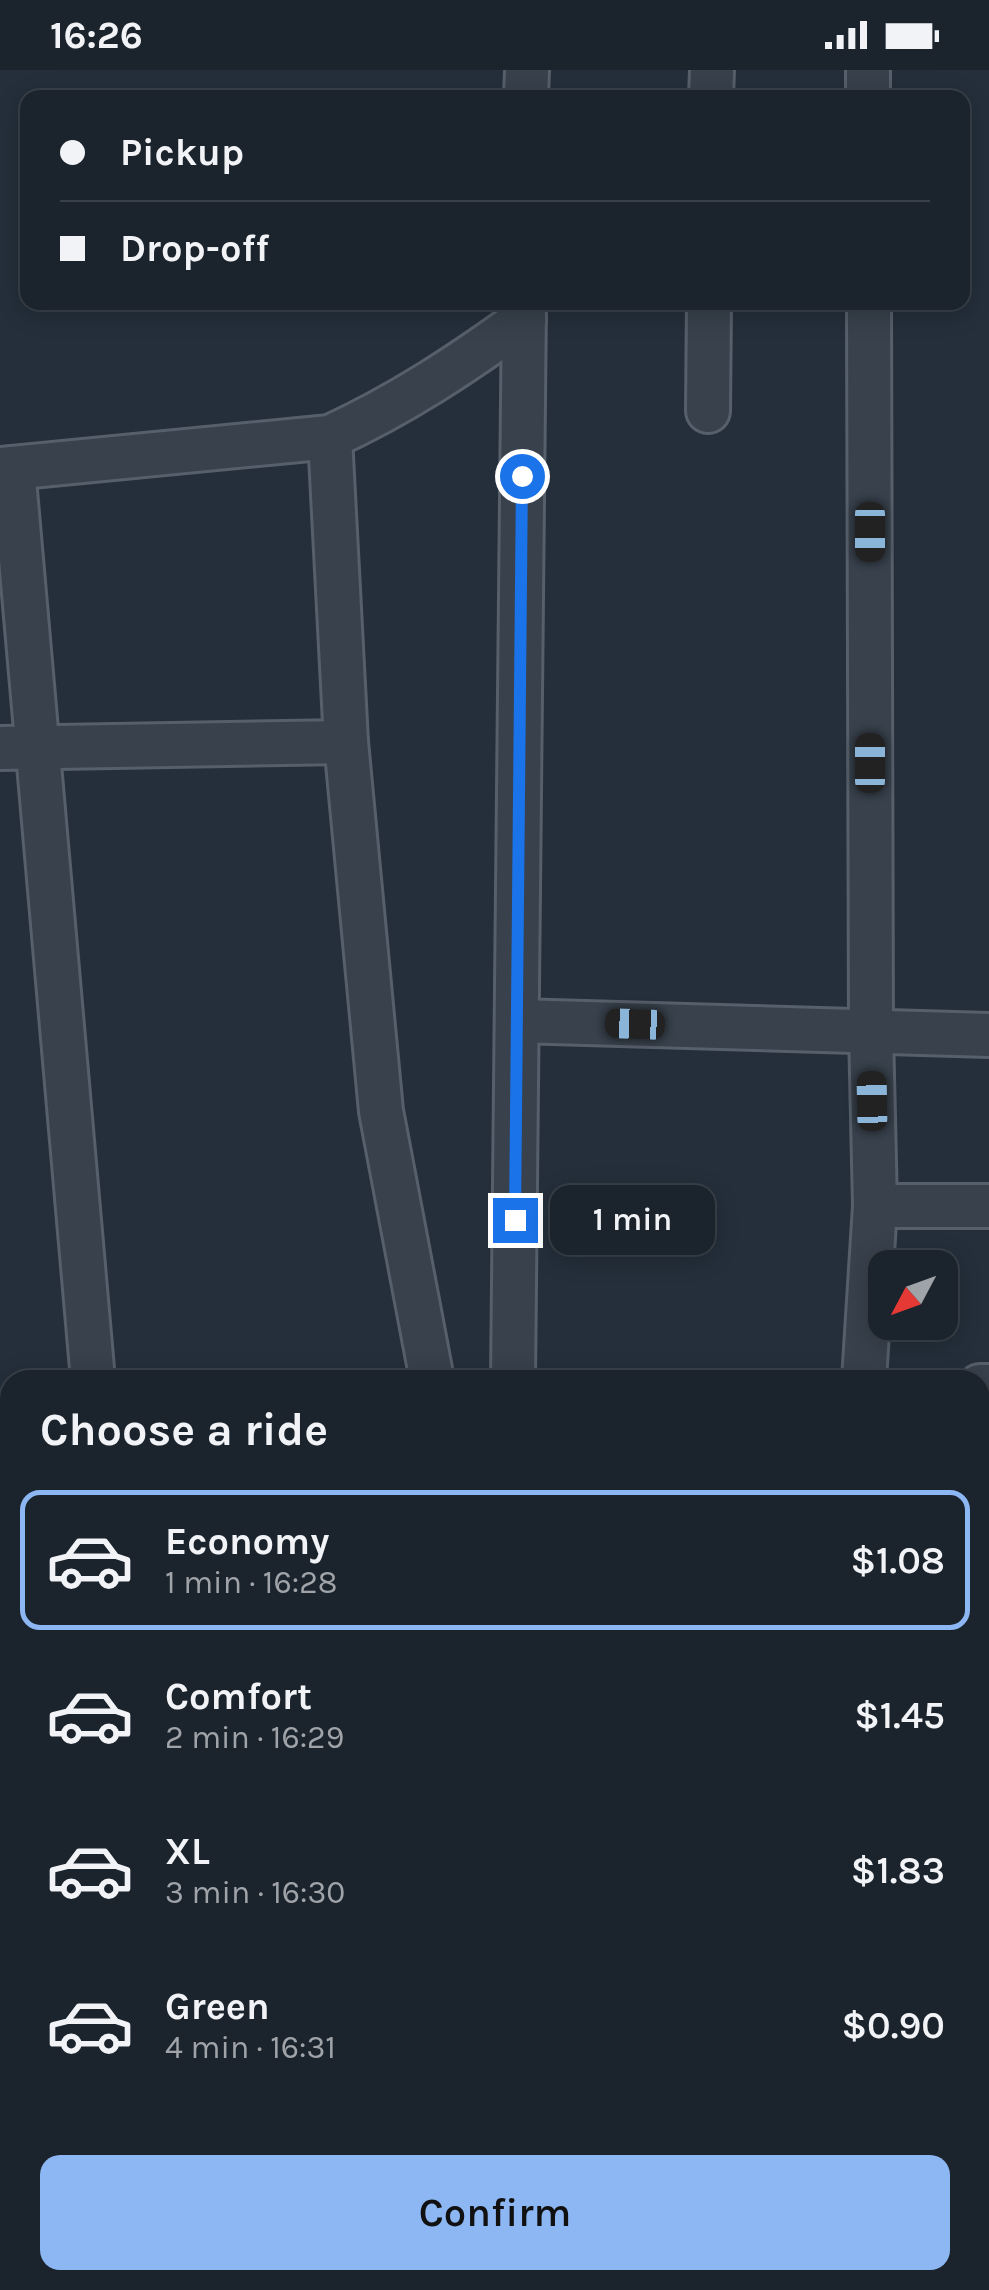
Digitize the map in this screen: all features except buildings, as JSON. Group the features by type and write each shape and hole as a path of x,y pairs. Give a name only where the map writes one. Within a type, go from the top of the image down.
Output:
{"street":[{"path":"708,411 709,310"},
{"path":"865,1370 875,1206 869,310"},
{"path":"92,1370 18,746 6,468 330,436 373,417 464,362 524,311"},
{"path":"513,1370 524,311"},
{"path":"330,436 346,742 381,1111 430,1370"},
{"path":"18,746 346,742"},
{"path":"517,1021 989,1035"},
{"path":"875,1206 989,1206"}],"route":[{"path":"515,1220 522,476"}]}
